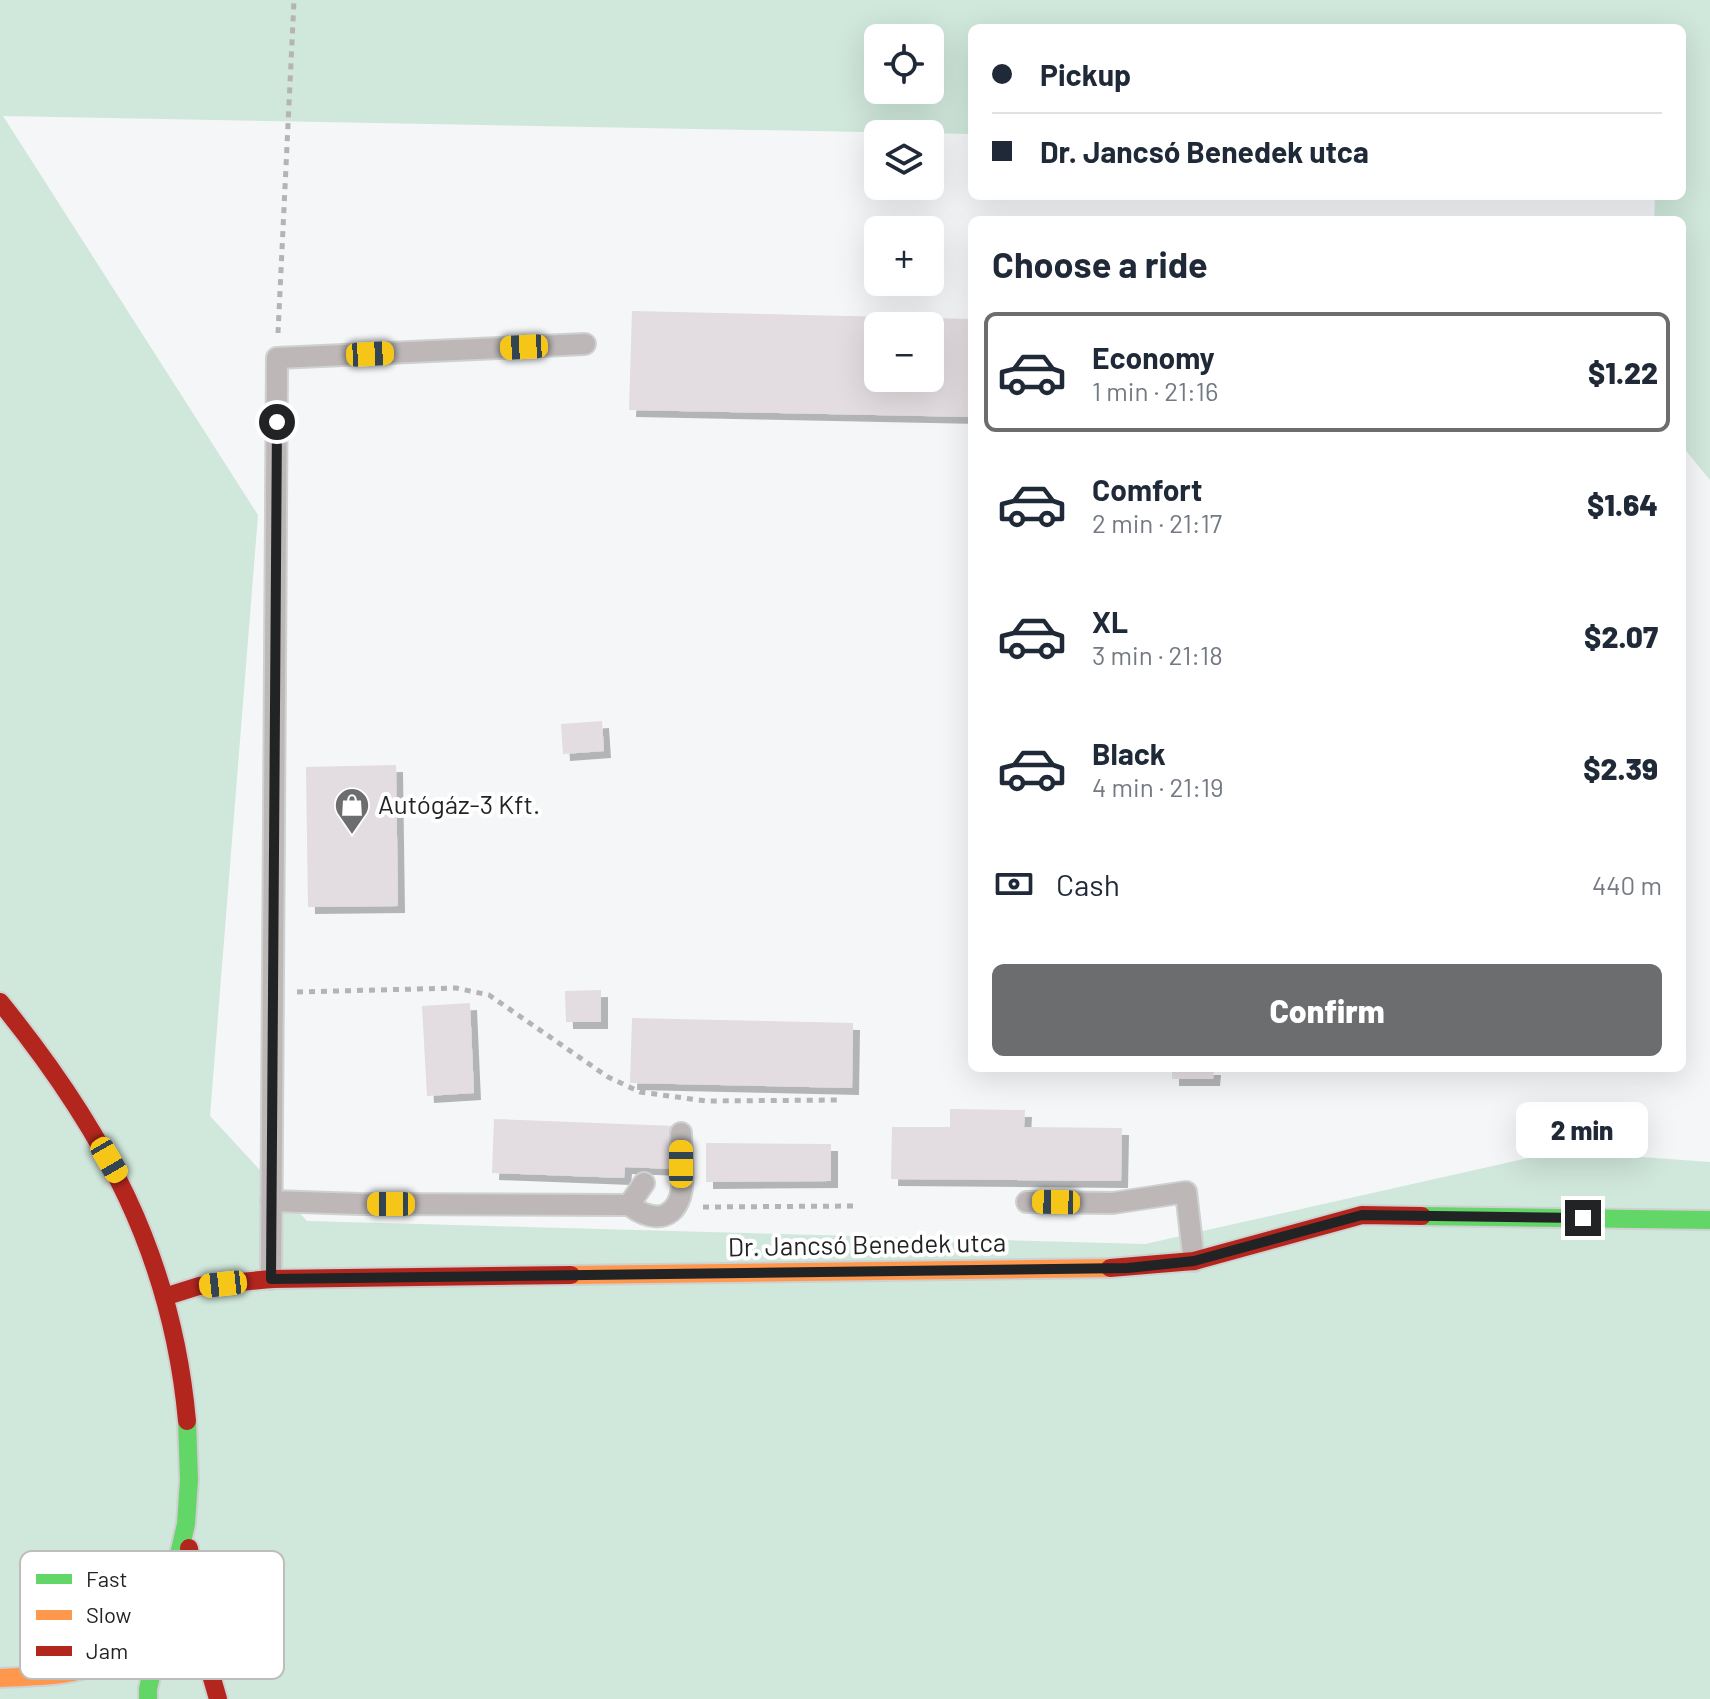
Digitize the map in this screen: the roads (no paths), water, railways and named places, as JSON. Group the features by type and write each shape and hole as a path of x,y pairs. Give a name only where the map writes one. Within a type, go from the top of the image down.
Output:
{"street":[{"path":"0,1002 60,1081 122,1182 164,1297 181,1360 188,1419 189,1473 185,1526 179,1551"},
{"name":"Dr. Jancsó Benedek utca","path":"164,1297 199,1286 271,1279 1128,1268 1194,1261 1362,1215 1710,1220"},
{"path":"185,1526 189,1551"},
{"path":"173,1551 185,1526"},
{"path":"0,1678 20,1677"},
{"path":"148,1699 150,1679"},
{"path":"198,1699 205,1679"},
{"path":"212,1679 218,1699"},
{"path":"0,1686 21,1695"}],"lane":[{"path":"271,1279 277,358 585,344"},
{"path":"271,1201 629,1205 643,1215 654,1218 667,1214 681,1196 681,1133"},
{"path":"629,1205 644,1183"},
{"path":"1027,1202 1113,1203 1186,1192 1194,1261"}],"place":[{"name":"Autógáz-3 Kft.","path":"352,836"}]}
